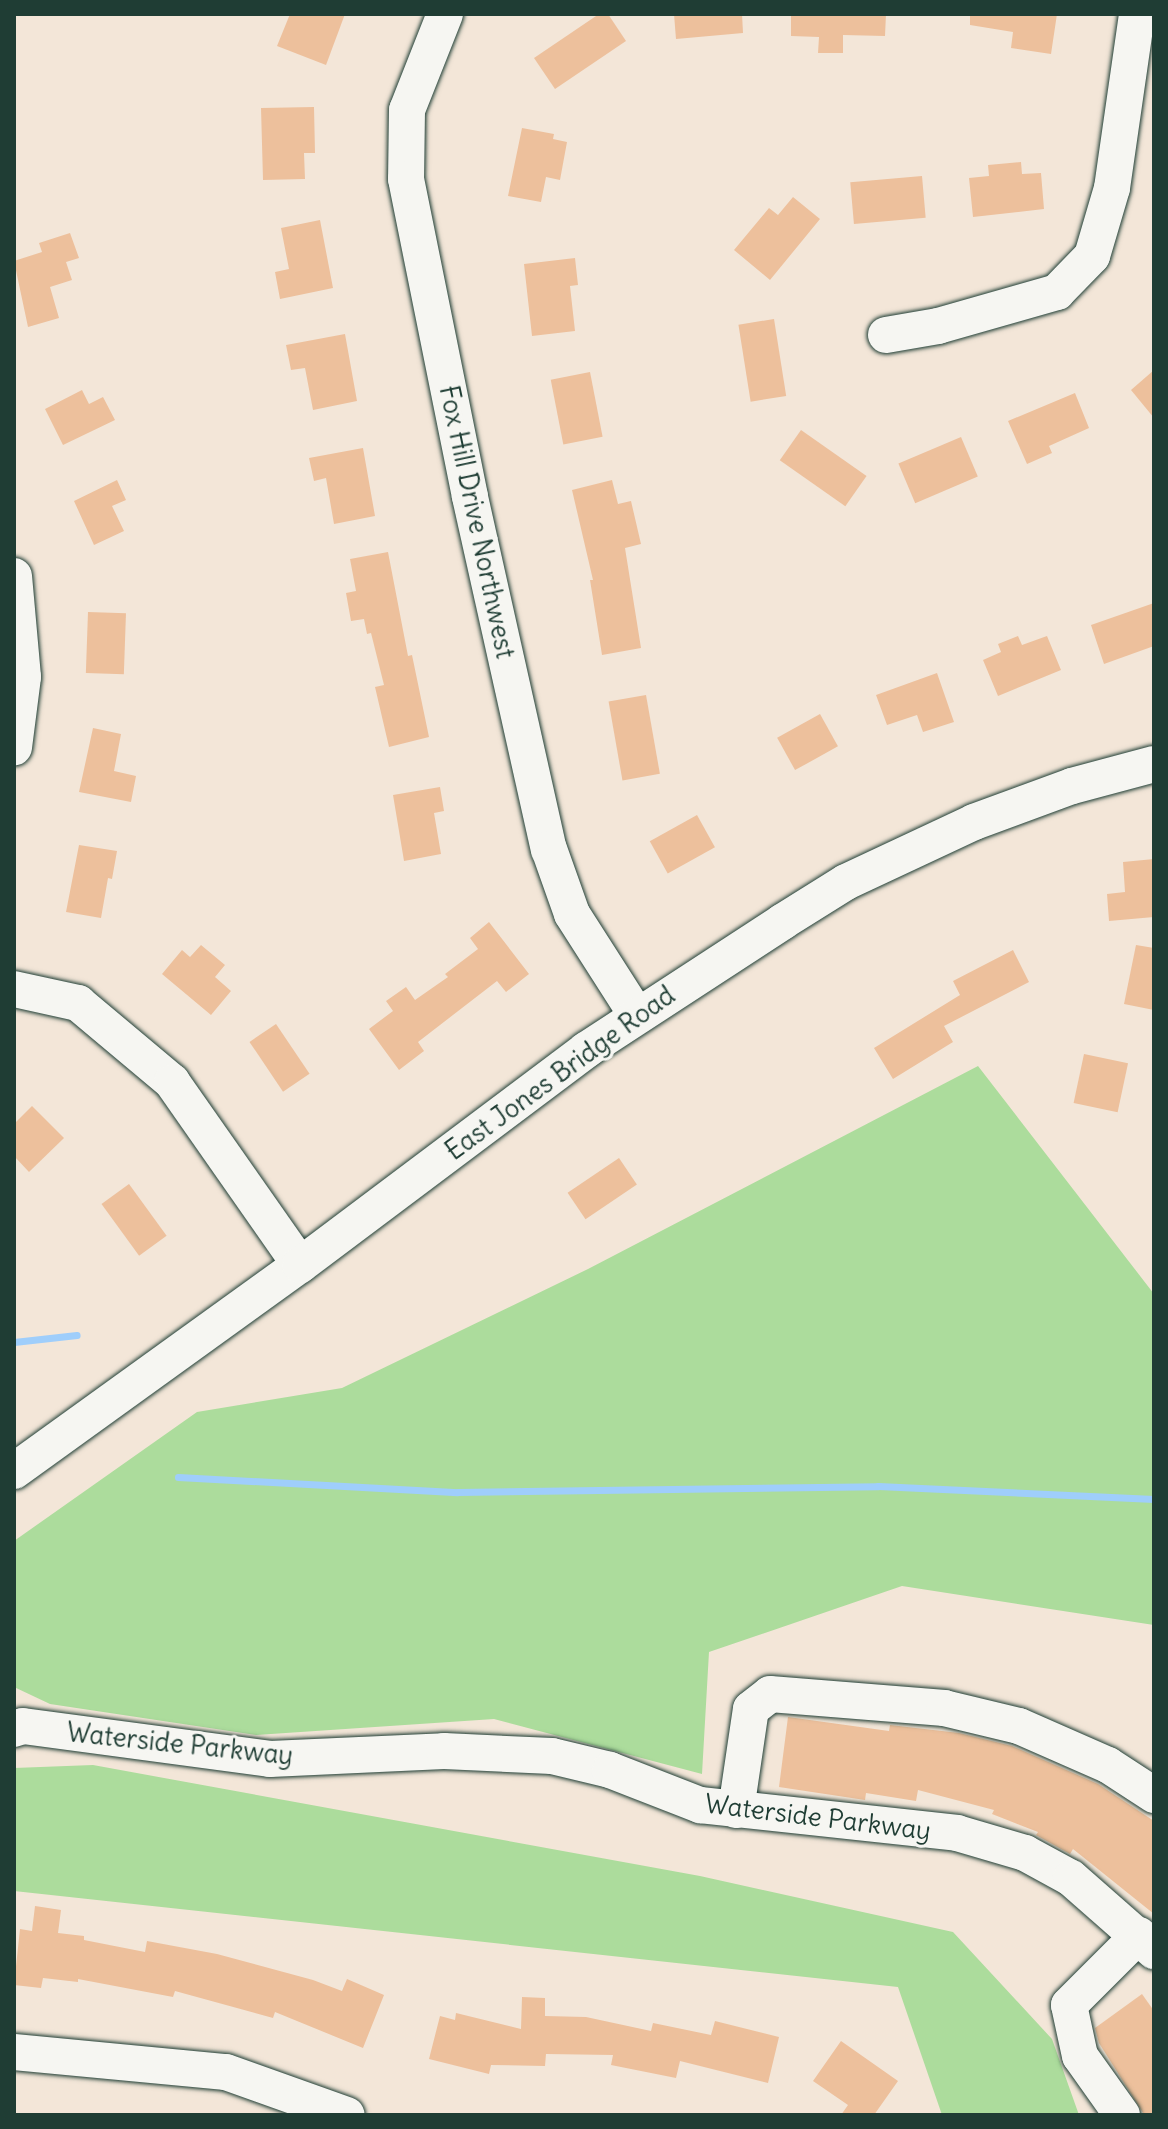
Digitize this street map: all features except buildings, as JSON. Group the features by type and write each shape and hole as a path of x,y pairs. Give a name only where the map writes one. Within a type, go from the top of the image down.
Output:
{"street":[{"name":"Fox Hill Drive Northwest","path":"445,14 407,110 406,179 470,497 549,849 572,914 636,1014"},
{"path":"886,335 938,326 1057,292 1092,256 1112,188 1137,14"},
{"path":"14,576 23,677 14,747"},
{"name":"East Jones Bridge Road","path":"14,1471 300,1265 636,1014 846,882 974,822 1072,786 1154,764"},
{"path":"14,989 78,1003 172,1082 300,1265"},
{"path":"736,1810 751,1709 770,1694 944,1708 1019,1726 1108,1765 1154,1795"},
{"name":"Waterside Parkway","path":"17,1724 270,1759 444,1751 552,1756 610,1770 700,1805 957,1833 1025,1853 1071,1878 1147,1943"},
{"path":"1122,2115 1080,2056 1069,2005 1147,1943"},
{"path":"14,2052 226,2072 347,2115"}],"green space":[{"path":"978,1066 1154,1294 1154,1625 902,1586 709,1652 702,1774 494,1719 256,1735 50,1704 14,1687 14,1541 197,1412 342,1388 588,1269"},
{"path":"93,1765 700,1876 953,1932 1052,2039 1079,2115 942,2115 898,1987 14,1891 14,1768"}],"waterway":[{"path":"14,1342 77,1335"},
{"path":"178,1477 458,1492 878,1486 1154,1499"}]}
